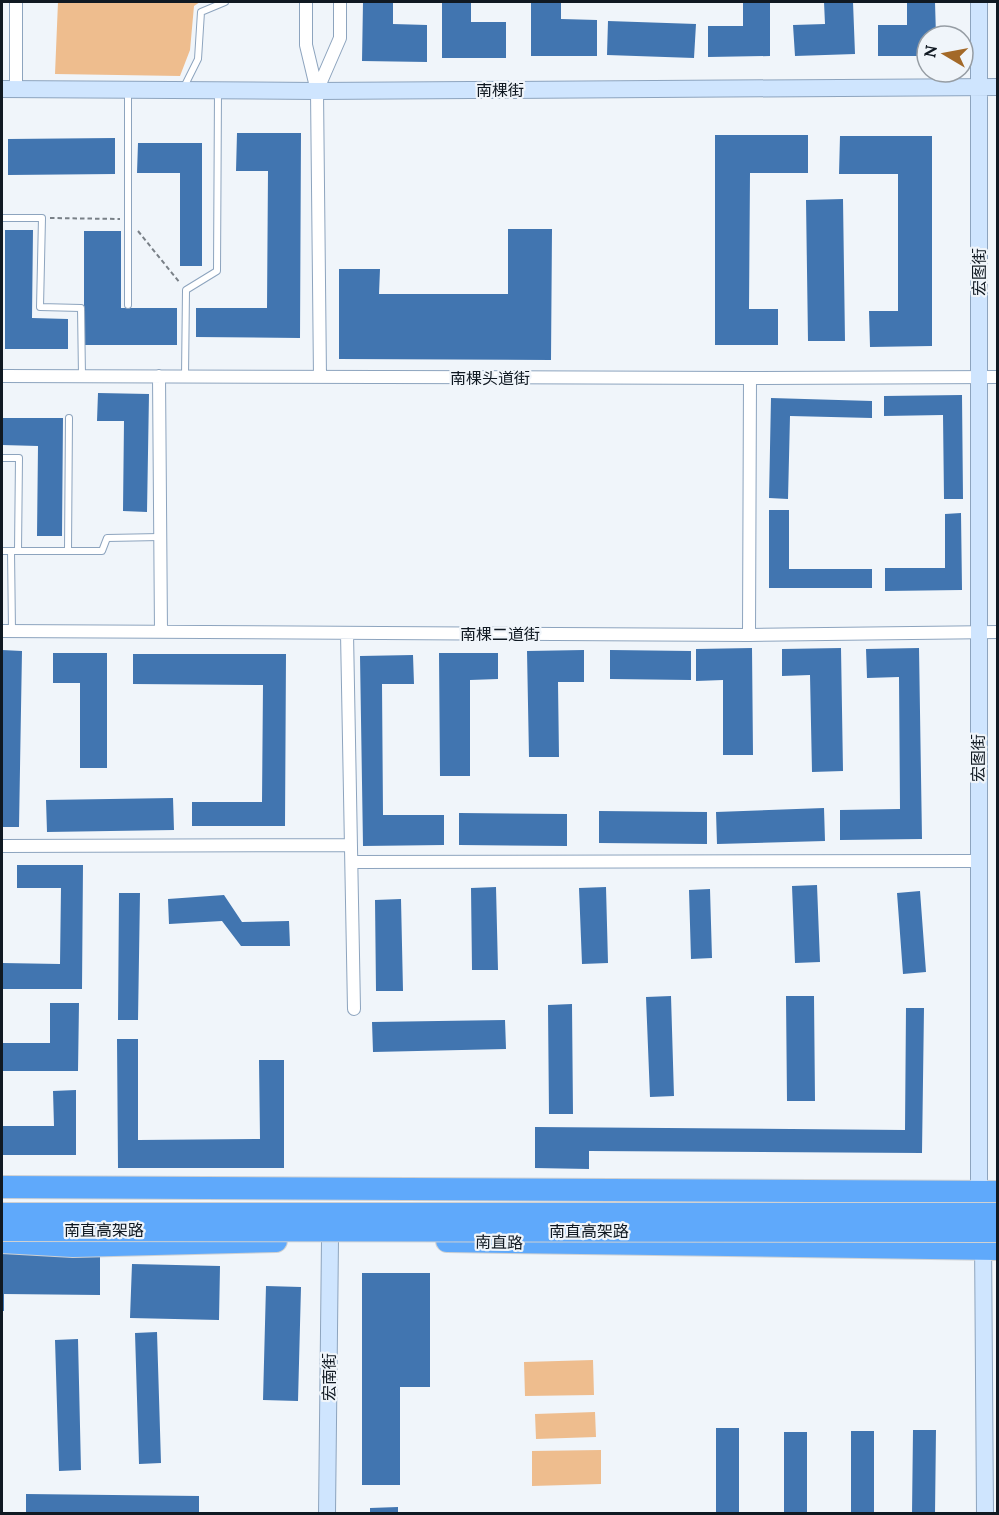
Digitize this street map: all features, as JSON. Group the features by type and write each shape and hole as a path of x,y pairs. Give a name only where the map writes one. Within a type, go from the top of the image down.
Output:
{"highway":[{"path":"2,1187 988,1192"},
{"name":"南直高架路","path":"2,1214 998,1214"},
{"name":"南直高架路","path":"2,1230 993,1243"},
{"name":"南直路","path":"2,1242 73,1246 330,1240 993,1243"}],"street":[{"path":"9,89 16,2"},
{"path":"306,2 306,45 317,91 320,377"},
{"path":"317,91 340,38 340,2"},
{"name":"宏图街","path":"979,2 978,861 988,1192 993,1243 985,1514"},
{"name":"南棵街","path":"9,89 317,91 998,87"},
{"name":"南棵头道街","path":"2,376 998,377"},
{"path":"159,376 161,632"},
{"path":"749,635 750,378"},
{"name":"南棵二道街","path":"7,631 749,635 998,632"},
{"path":"347,633 354,1009"},
{"path":"2,846 351,845"},
{"path":"351,862 978,861"},
{"name":"宏南街","path":"327,1514 330,1240"}],"lane":[{"path":"182,90 198,59 201,12 225,2"},
{"path":"128,90 128,305"},
{"path":"185,376 186,290 217,271 218,90"},
{"path":"2,218 42,218 40,307 81,308 82,376"},
{"path":"68,551 69,418"},
{"path":"2,458 19,458 15,551 7,631"},
{"path":"2,551 102,551 107,538 160,537"}],"shaded area":[{"path":"58,2 200,2 194,6 190,50 180,76 55,74"},
{"path":"593,1360 594,1395 525,1396 524,1362"},
{"path":"595,1412 596,1437 536,1439 535,1414"},
{"path":"601,1450 601,1484 532,1486 532,1451"}],"building":[{"path":"363,2 393,2 393,24 427,25 427,62 362,61"},
{"path":"442,2 471,2 471,22 506,22 506,58 442,58"},
{"path":"531,2 561,2 561,19 597,20 597,56 531,56"},
{"path":"743,2 770,2 770,56 708,57 708,26 743,26"},
{"path":"824,2 853,2 855,54 795,56 793,25 825,24"},
{"path":"907,2 935,2 936,24 915,24 915,56 878,56 878,25 907,25"},
{"path":"608,21 696,24 694,58 607,55"},
{"path":"237,133 301,133 300,338 196,337 196,308 267,308 268,171 236,171"},
{"path":"715,135 808,135 808,173 750,173 749,309 778,309 778,345 715,345"},
{"path":"840,136 932,136 932,346 870,347 869,311 898,311 898,174 839,174"},
{"path":"115,138 115,174 8,175 8,139"},
{"path":"138,143 202,143 202,266 180,266 180,173 137,173"},
{"path":"843,199 845,341 808,341 806,200"},
{"path":"508,229 552,229 551,360 339,359 339,269 380,269 379,294 508,294"},
{"path":"5,230 33,230 32,318 68,319 68,349 5,349"},
{"path":"84,231 121,231 121,308 177,308 177,345 84,345"},
{"path":"98,393 149,394 147,512 123,511 124,421 97,421"},
{"path":"962,395 963,499 944,499 943,415 884,416 884,396"},
{"path":"771,398 872,401 872,418 790,416 788,499 769,498"},
{"path":"2,418 63,418 62,536 37,536 38,446 2,445"},
{"path":"769,510 789,510 789,569 872,569 872,588 769,588"},
{"path":"961,513 962,590 885,591 885,568 945,568 945,514"},
{"path":"752,648 753,755 723,755 723,680 696,681 696,649"},
{"path":"841,648 843,771 812,772 810,675 782,676 782,649"},
{"path":"919,648 922,839 840,840 840,810 900,809 899,677 867,678 866,649"},
{"path":"2,650 22,651 19,827 2,827"},
{"path":"584,650 584,682 558,682 559,757 529,757 527,651"},
{"path":"610,650 691,651 691,680 610,679"},
{"path":"53,653 107,653 107,768 80,768 80,683 53,683"},
{"path":"439,653 498,653 498,679 470,680 470,776 440,776"},
{"path":"133,654 286,654 285,826 192,826 192,802 262,802 263,685 133,684"},
{"path":"413,655 414,684 382,684 383,815 444,815 444,845 363,846 360,656"},
{"path":"173,798 174,830 47,832 46,800"},
{"path":"824,808 825,841 717,844 716,812"},
{"path":"599,811 707,812 707,844 599,843"},
{"path":"459,813 567,814 567,846 459,845"},
{"path":"17,865 83,865 82,989 2,989 2,963 60,964 61,888 17,888"},
{"path":"817,885 820,962 795,963 792,886"},
{"path":"496,887 498,970 472,970 471,888"},
{"path":"606,887 608,963 582,964 579,888"},
{"path":"710,889 712,958 691,959 689,890"},
{"path":"920,891 926,972 903,974 897,893"},
{"path":"119,893 140,893 138,1020 118,1020"},
{"path":"224,895 242,922 289,921 290,946 241,946 222,921 169,924 168,899"},
{"path":"401,899 403,991 376,991 375,900"},
{"path":"671,996 674,1096 650,1097 646,997"},
{"path":"786,996 814,996 815,1101 787,1101"},
{"path":"50,1003 79,1003 78,1071 2,1071 2,1043 50,1043"},
{"path":"572,1004 573,1114 549,1114 548,1005"},
{"path":"906,1008 924,1008 922,1153 589,1151 589,1169 535,1168 535,1127 905,1130"},
{"path":"505,1020 506,1049 373,1052 372,1022"},
{"path":"117,1039 138,1039 138,1140 260,1139 259,1060 284,1060 284,1168 118,1168"},
{"path":"76,1090 76,1155 2,1155 2,1126 54,1126 53,1091"},
{"path":"2,1249 100,1251 100,1295 4,1294 4,1311 2,1311"},
{"path":"132,1264 220,1266 219,1320 130,1318"},
{"path":"362,1273 430,1273 430,1387 400,1387 400,1485 362,1485"},
{"path":"266,1286 301,1287 298,1401 263,1400"},
{"path":"157,1332 161,1463 139,1464 135,1333"},
{"path":"78,1339 81,1470 59,1471 55,1340"},
{"path":"716,1428 739,1428 739,1514 716,1514"},
{"path":"913,1430 936,1430 935,1514 912,1514"},
{"path":"851,1431 874,1431 874,1514 851,1514"},
{"path":"784,1432 807,1432 807,1514 784,1514"},
{"path":"26,1494 199,1496 199,1514 26,1514"},
{"path":"398,1507 398,1514 370,1514 370,1508"}]}
